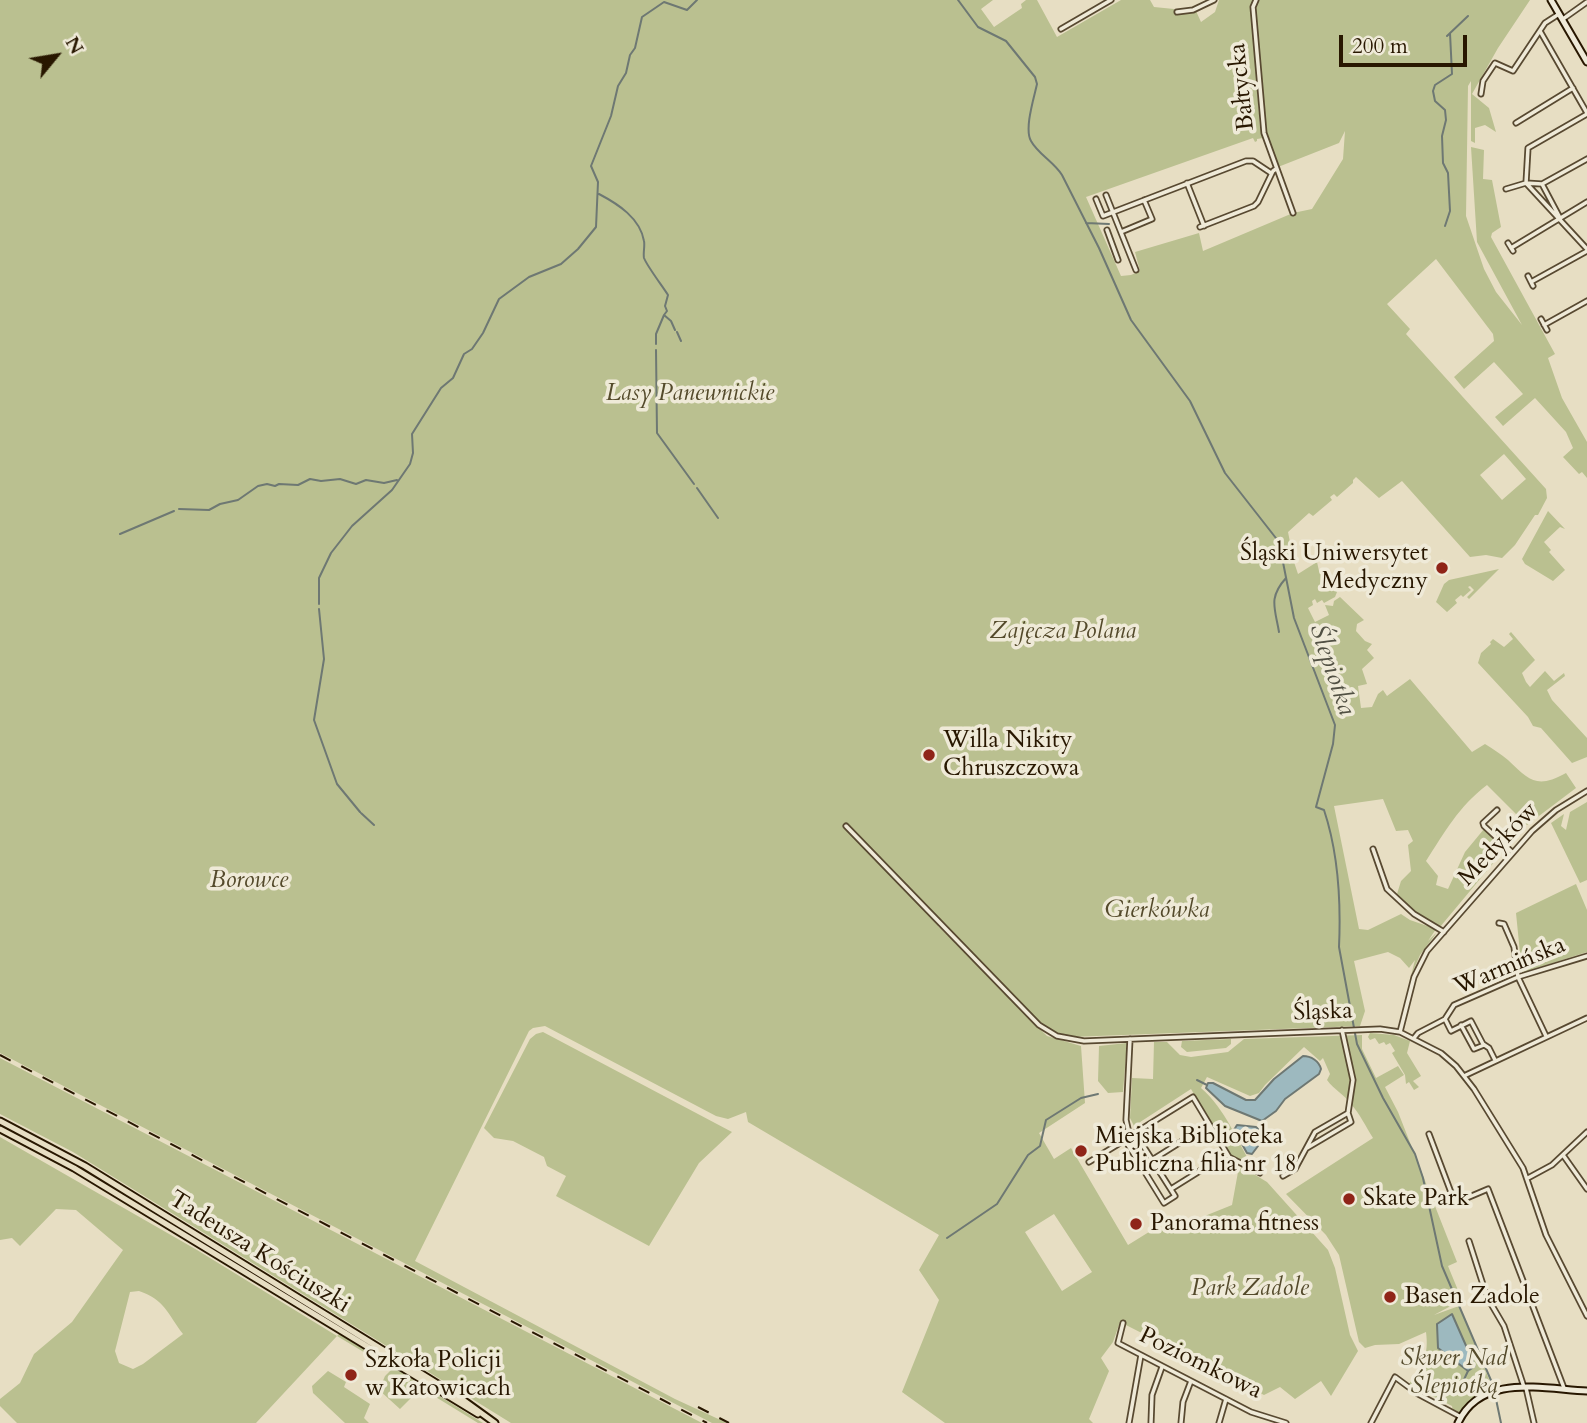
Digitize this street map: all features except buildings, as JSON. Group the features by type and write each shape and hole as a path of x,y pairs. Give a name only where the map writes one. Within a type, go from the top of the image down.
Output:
{"main road":[{"name":"Tadeusza Kościuszki","path":"0,1121 118,1186 459,1397 495,1423"},
{"name":"Tadeusza Kościuszki","path":"0,1129 74,1168 456,1403 495,1423"}],"street":[{"path":"1100,0 1103,5"},
{"path":"1060,29 1111,0"},
{"path":"1177,12 1193,10 1214,0"},
{"name":"Bałtycka","path":"1256,0 1253,8 1263,129 1293,213"},
{"path":"1550,0 1586,59"},
{"path":"1480,94 1483,81 1495,63 1513,71 1545,23 1587,2"},
{"path":"1528,276 1532,284 1587,250 1526,183 1528,148 1587,113 1540,31"},
{"path":"1516,123 1573,88"},
{"path":"1506,189 1526,183 1542,184 1587,159"},
{"name":"Bałtycka","path":"1113,212 1246,160 1253,161 1271,173"},
{"path":"1187,183 1202,227 1254,206 1271,173 1276,169"},
{"path":"1542,184 1560,218"},
{"path":"1106,195 1136,271"},
{"path":"1096,199 1103,216 1113,212"},
{"path":"1121,232 1152,219 1144,200"},
{"path":"1508,243 1512,250 1587,202"},
{"path":"1107,230 1118,260"},
{"path":"1116,253 1127,248"},
{"path":"1544,325 1587,301"},
{"path":"1541,319 1547,330"},
{"name":"Medyków","path":"1400,1032 1419,965 1427,951 1546,818 1587,791"},
{"path":"1497,810 1483,823 1484,826 1513,852"},
{"name":"Śląska","path":"846,826 1039,1024 1050,1032 1074,1040 1360,1029 1400,1032 1441,1053 1465,1076 1528,1179 1546,1235 1587,1316"},
{"path":"1373,849 1387,889 1414,914 1444,932"},
{"path":"1499,923 1504,924 1512,941 1518,977 1545,1036"},
{"name":"Warmińska","path":"1414,1038 1418,1033 1445,1019 1454,1005 1518,977 1587,956"},
{"path":"1465,1076 1587,1018"},
{"path":"1445,1019 1451,1031 1471,1021 1496,1060"},
{"path":"1461,1026 1474,1049 1484,1045"},
{"path":"1306,1148 1351,1122 1348,1113 1353,1080 1342,1030"},
{"path":"1125,1139 1164,1203 1175,1196 1126,1120 1130,1039"},
{"path":"1089,1162 1193,1097 1228,1156 1260,1173"},
{"path":"1283,1176 1295,1169 1315,1132 1348,1113"},
{"path":"1528,1179 1563,1155 1587,1132"},
{"path":"1152,1160 1195,1133"},
{"path":"1429,1134 1455,1203 1488,1189 1564,1390"},
{"path":"1563,1155 1587,1189"},
{"path":"1171,1189 1228,1156"},
{"path":"1469,1241 1487,1297 1504,1326 1534,1423"},
{"name":"Poziomkowa","path":"1123,1323 1118,1343 1251,1412 1286,1423"},
{"path":"1129,1423 1141,1355"},
{"path":"1151,1423 1152,1395 1163,1367"},
{"path":"1371,1423 1395,1377 1460,1420 1473,1402 1503,1389 1525,1387 1587,1391"},
{"path":"1181,1423 1182,1402 1191,1381"},
{"path":"1219,1423 1226,1399"},
{"path":"1262,1423 1263,1414"}],"green space":[{"name":"Lasy Panewnickie","path":"0,0 993,0 981,9 994,27 1022,8 1021,4 1026,0 1037,0 1057,37 1121,0 1150,0 1154,7 1174,9 1174,15 1196,11 1201,22 1215,12 1219,0 1255,0 1251,7 1263,138 1255,142 1253,138 1086,197 1121,276 1140,271 1135,252 1199,233 1203,251 1293,213 1312,209 1343,159 1345,131 1339,143 1278,167 1267,133 1255,8 1257,0 1530,0 1472,94 1489,108 1496,132 1485,125 1475,128 1475,143 1471,141 1471,81 1468,86 1466,216 1484,269 1496,292 1522,325 1477,242 1471,147 1484,150 1483,179 1492,180 1501,227 1492,233 1491,237 1555,354 1548,358 1562,398 1587,442 1587,478 1582,472 1579,474 1563,457 1573,448 1566,432 1535,398 1503,426 1495,417 1523,394 1494,362 1464,389 1454,377 1494,341 1493,334 1436,259 1387,304 1410,329 1406,334 1546,489 1547,498 1538,515 1535,515 1515,545 1502,558 1486,555 1470,557 1402,481 1379,498 1356,477 1337,497 1334,494 1330,497 1332,500 1313,516 1309,513 1288,532 1298,574 1317,562 1319,571 1337,592 1335,597 1324,603 1322,600 1317,603 1315,599 1312,601 1313,605 1308,608 1315,622 1329,615 1325,605 1333,606 1334,601 1340,597 1364,620 1357,624 1356,631 1372,644 1367,650 1374,658 1362,669 1367,684 1358,686 1361,708 1372,707 1383,690 1387,696 1410,679 1472,752 1485,744 1528,778 1548,781 1566,773 1576,788 1527,825 1487,785 1468,802 1426,861 1438,876 1436,885 1448,889 1465,852 1484,829 1505,849 1440,927 1414,913 1397,894 1401,881 1411,871 1408,845 1413,841 1408,830 1396,831 1383,799 1334,806 1359,929 1368,930 1401,914 1436,929 1411,976 1415,960 1409,968 1400,958 1388,952 1354,961 1365,1011 1360,1026 1071,1037 1053,1031 1041,1023 943,922 938,926 1047,1036 1081,1046 1085,1103 1039,1133 1054,1159 1071,1148 1128,1245 1157,1227 1165,1232 1232,1205 1238,1172 1242,1167 1267,1182 1328,1250 1335,1268 1350,1335 1358,1351 1331,1396 1321,1381 1295,1399 1280,1387 1264,1395 1120,1322 1113,1342 1101,1358 1109,1371 1089,1419 1093,1423 945,1423 902,1392 939,1300 919,1270 939,1235 748,1122 746,1112 728,1119 716,1116 545,1026 533,1028 529,1031 415,1261 675,1399 727,1423 712,1423 0,1053","holes":["1504,454 1526,479 1502,500 1480,475","1054,1214 1092,1272 1062,1291 1025,1232"]},
{"path":"1548,511 1565,529 1560,527 1544,542 1565,570 1553,581 1525,564 1522,559"},
{"path":"1499,569 1469,599 1467,597 1474,590 1468,587 1471,590 1455,600 1457,603 1447,612 1436,602 1444,584 1449,580"},
{"path":"1511,632 1535,660 1522,673 1530,687 1545,671 1554,681 1564,673 1565,676 1547,690 1552,700 1587,738 1587,757 1572,763 1541,728 1533,726 1528,717 1478,663 1481,653 1493,639 1504,647 1513,639 1509,634"},
{"path":"1587,802 1587,880 1580,883 1551,823 1564,814 1561,826 1566,830 1570,812"},
{"path":"1576,884 1587,910 1587,952 1522,973 1516,913"},
{"path":"543,1032 732,1132 699,1163 649,1246 556,1196 566,1176 547,1166 544,1157 513,1141 494,1138 484,1128 530,1039"},
{"path":"1370,1033 1394,1035 1410,1041 1407,1053 1421,1076 1413,1081 1419,1087 1414,1090 1409,1082 1406,1084 1405,1075 1392,1053 1395,1051 1390,1043 1379,1044 1375,1038 1370,1040"},
{"name":"Skwer Nad Ślepiotką","path":"1362,1035 1362,1049 1376,1078 1398,1066 1404,1075 1385,1087 1398,1112 1457,1262 1448,1266 1462,1300 1434,1315 1459,1306 1493,1389 1472,1399 1460,1414 1453,1411 1452,1406 1409,1384 1424,1360 1426,1332 1399,1344 1365,1348 1359,1342 1339,1255 1326,1235 1286,1194 1373,1138 1354,1108 1327,1080 1330,1074 1323,1058 1320,1061 1304,1047 1259,1093 1250,1096 1207,1077 1201,1088 1217,1105 1254,1169 1230,1156 1191,1089 1134,1126 1130,1118 1132,1078 1153,1079 1154,1042 1167,1042 1180,1055 1191,1057 1228,1052 1244,1039"},
{"path":"1231,1039 1231,1044 1226,1048 1187,1052 1181,1047 1182,1041"},
{"path":"1127,1043 1123,1092 1108,1093 1098,1081 1099,1046"},
{"path":"0,1058 702,1423 511,1423 73,1152 0,1114"},
{"path":"0,1137 197,1250 337,1336 256,1423 17,1423 0,1406 0,1399 20,1383 34,1354 72,1322 123,1250 76,1210 56,1209 20,1246 12,1238 0,1240","holes":["139,1291 165,1308 183,1334 133,1369 119,1363 115,1351 130,1292"]},
{"path":"339,1334 483,1423 478,1423 421,1388 400,1409 379,1390 385,1376 392,1369 337,1336"},
{"path":"328,1371 346,1382 344,1387 370,1404 364,1418 369,1423 345,1423 313,1393 312,1386"}],"water":[{"path":"1303,1056 1317,1061 1321,1069 1319,1074 1285,1099 1276,1111 1262,1121 1225,1106 1206,1088 1208,1083 1213,1083 1246,1100 1255,1100 1274,1079"},
{"path":"1237,1125 1256,1127 1261,1131 1258,1146 1252,1154 1247,1153 1234,1130"},
{"path":"1452,1314 1475,1366 1468,1371 1438,1348 1437,1324"}],"waterway":[{"path":"319,604 319,578 331,553 352,526 392,490 410,464 413,453 412,434 441,388 453,378 464,354 472,349 483,333 499,299 529,277 561,264 596,227 598,182 591,166 611,116 618,86 635,48 642,17 664,2 687,10 697,0"},
{"name":"Ślepiotka","path":"958,0 978,27 1006,41 1035,77 1037,84 1029,121 1031,141 1062,175 1131,320 1190,401 1225,473 1279,542 1294,618 1335,725 1333,744 1316,807 1324,810 1333,843 1339,895 1339,947 1357,1044 1383,1098 1415,1154 1423,1178 1442,1266 1493,1385 1501,1423"},
{"path":"1447,36 1468,16"},
{"path":"1445,226 1450,211 1448,173 1443,163 1442,136 1446,120 1445,110 1435,101 1433,91 1435,85 1452,74 1450,33"},
{"path":"599,194 621,207 638,225 644,241 644,258 668,295 665,306 667,311 664,315 675,330"},
{"path":"1086,223 1109,224"},
{"path":"656,344 656,334 664,315"},
{"path":"677,332 681,341"},
{"path":"656,350 657,433 694,484"},
{"path":"179,509 209,510 238,500 258,486 267,484 298,485 310,479 340,479 356,484 366,480 384,483 397,480"},
{"path":"697,488 718,518"},
{"path":"120,534 174,511"},
{"path":"1279,632 1275,598 1286,578"},
{"path":"319,609 324,659 314,720 337,784 360,812"},
{"path":"361,813 374,825"},
{"path":"1197,1080 1207,1085"},
{"path":"947,1238 997,1204 1028,1155 1040,1146 1046,1120 1081,1098 1098,1094"},
{"path":"1472,1358 1478,1352"},
{"path":"1459,1390 1468,1371"}],"railway":[{"path":"0,1055 707,1423"},
{"path":"698,1407 729,1423"}],"place":[{"name":"Śląski Uniwersytet Medyczny","path":"1442,568"},
{"name":"Willa Nikity Chruszczowa","path":"929,755"},
{"name":"Miejska Biblioteka Publiczna filia nr 18","path":"1081,1151"},
{"name":"Skate Park","path":"1349,1199"},
{"name":"Panorama fitness","path":"1136,1224"},
{"name":"Basen Zadole","path":"1390,1297"},
{"name":"Szkoła Policji w Katowicach","path":"351,1375"}],"park label":[{"name":"Zajęcza Polana","path":"1063,632"},
{"name":"Borowce","path":"249,881"},
{"name":"Gierkówka","path":"1157,911"},
{"name":"Park Zadole","path":"1250,1289"}]}
